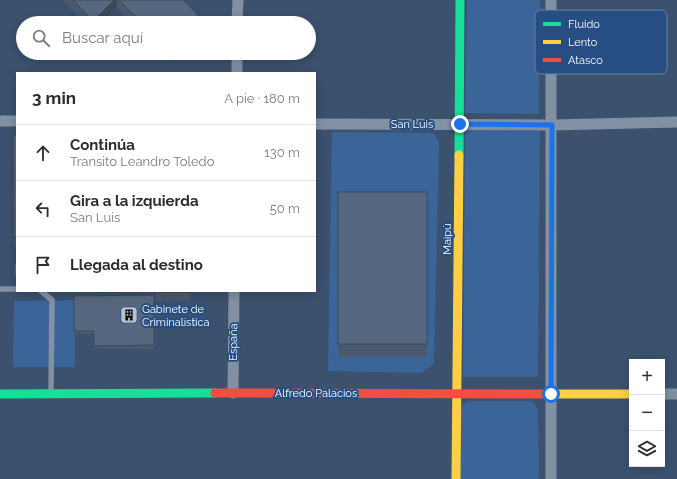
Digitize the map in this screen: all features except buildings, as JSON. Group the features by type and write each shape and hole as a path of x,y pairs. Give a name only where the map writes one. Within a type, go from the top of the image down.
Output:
{"street":[{"path":"238,0 238,16"},
{"name":"Maipú","path":"456,479 458,394 460,0"},
{"path":"237,60 237,72"},
{"path":"551,479 552,74"},
{"path":"0,121 16,121"},
{"name":"San Luis","path":"316,124 552,125 677,122"},
{"name":"España","path":"233,393 234,292"},
{"name":"Alfredo Palacios","path":"0,394 629,394"},
{"path":"665,394 677,394"}],"lane":[{"path":"0,289 16,289"},
{"path":"42,292 52,300 51,393"}],"shaded area":[{"path":"467,0 540,0 540,10 535,10 535,74 539,74 539,114 465,113"},
{"path":"465,130 540,131 538,377 463,377"},
{"path":"332,132 434,133 439,142 434,363 422,373 328,371"},
{"path":"74,300 75,367 13,367 14,301"},
{"path":"468,401 532,401 538,409 539,479 457,479 458,409"}],"traffic: fast":[{"path":"459,155 460,0"},
{"path":"0,394 215,393"}],"traffic: slow":[{"path":"456,479 459,155"},
{"path":"549,394 629,394"}],"traffic: jam":[{"path":"215,393 549,394"}],"place":[{"name":"Gabinete de Criminalística","path":"129,315"}],"route":[{"path":"460,124 552,125 551,394"}]}
